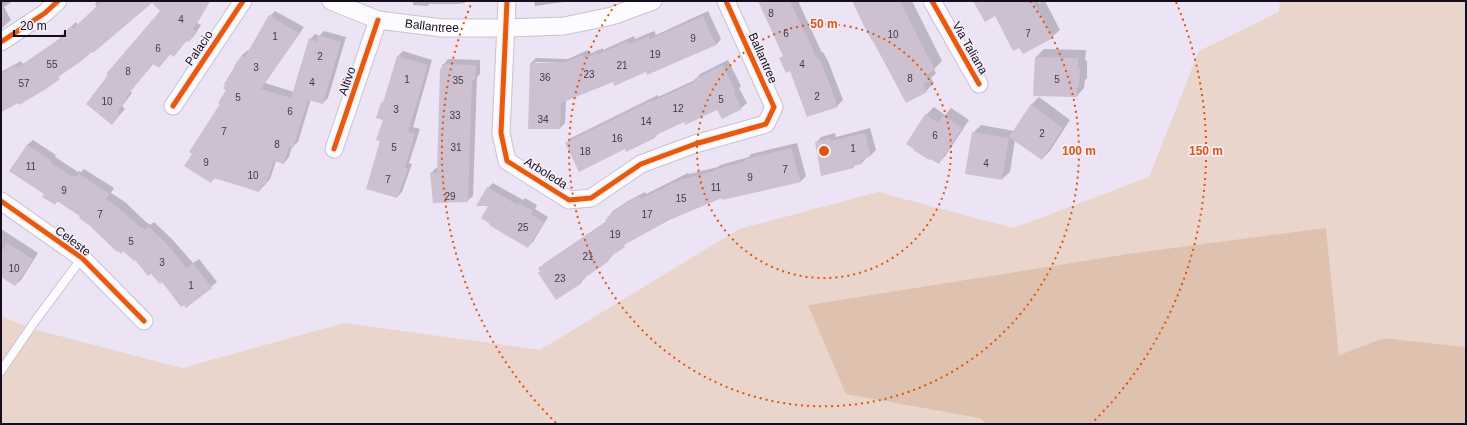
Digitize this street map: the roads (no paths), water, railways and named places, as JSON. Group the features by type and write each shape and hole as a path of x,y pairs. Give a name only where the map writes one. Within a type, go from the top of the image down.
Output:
{"street":[{"path":"1,42 45,13 58,1"},
{"name":"Palacio","path":"173,106 243,1"},
{"name":"Ballantree","path":"331,1 378,20 442,28 564,26 612,16 653,1"},
{"name":"Arboleda","path":"507,1 507,28 501,133 507,161 569,200 591,198 641,164 695,144 766,124"},
{"name":"Ballantree","path":"726,1 774,107 766,124"},
{"name":"Via Taliana","path":"932,1 979,84"},
{"name":"Altivo","path":"334,149 378,20"},
{"name":"Celeste","path":"1,201 82,258 144,322"}],"lane":[{"path":"1,371 35,321 82,258"}]}
